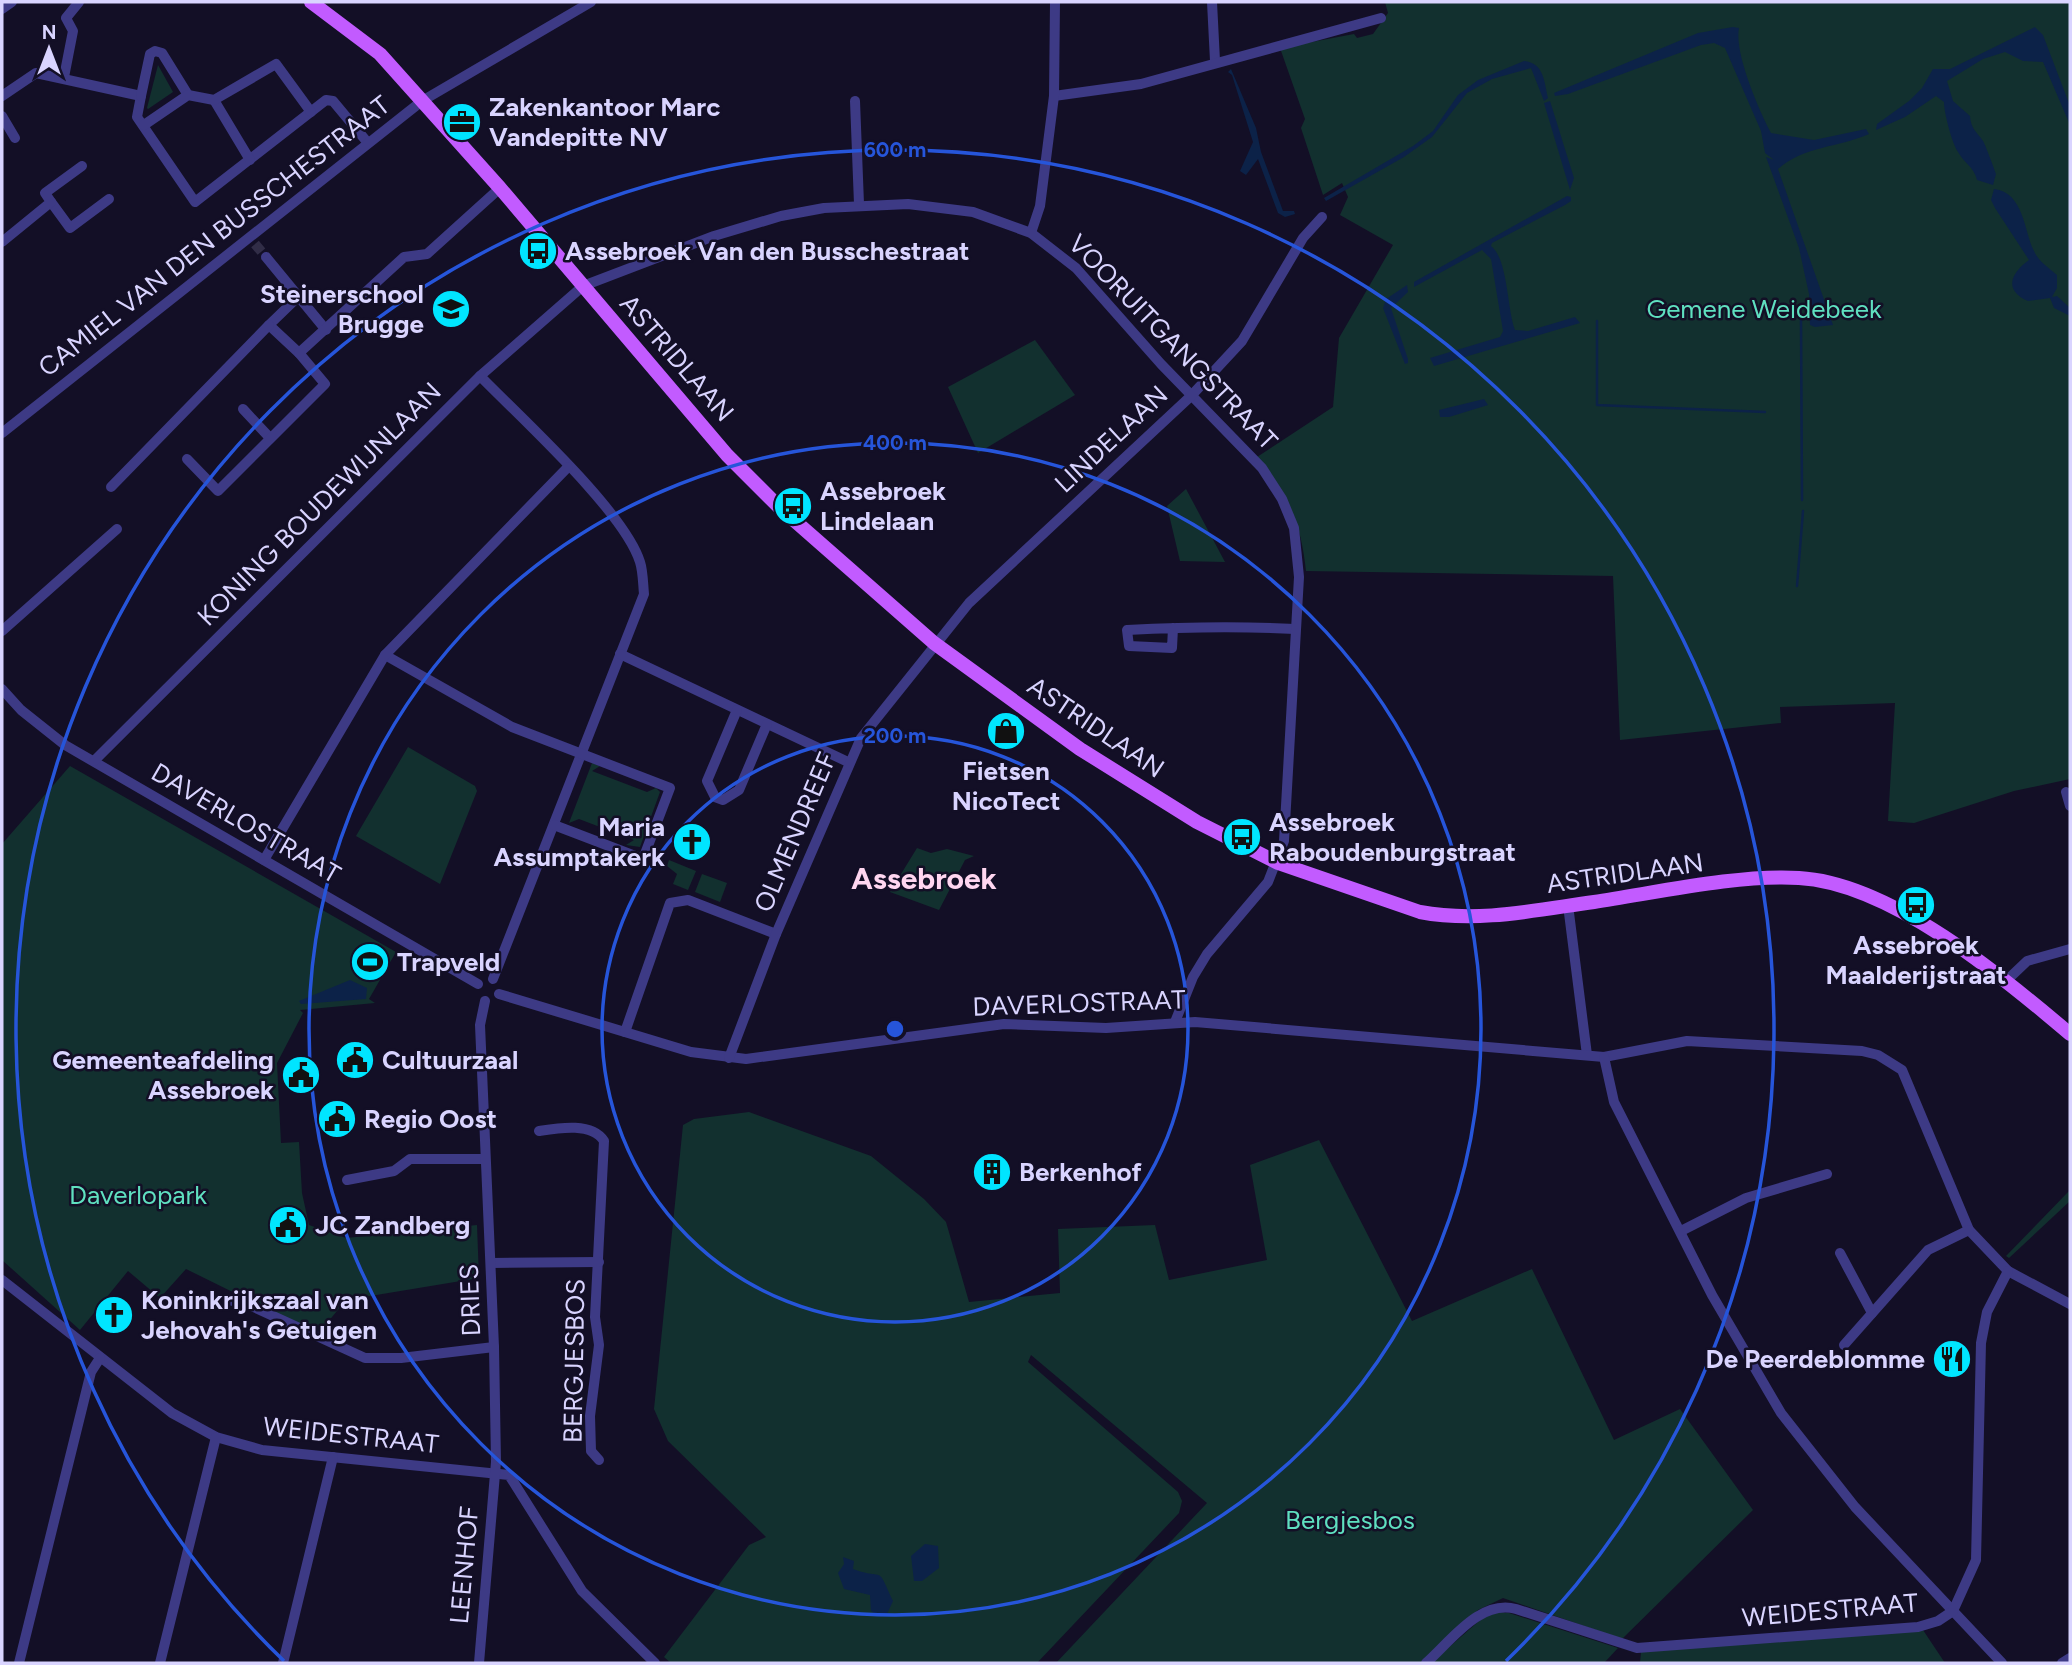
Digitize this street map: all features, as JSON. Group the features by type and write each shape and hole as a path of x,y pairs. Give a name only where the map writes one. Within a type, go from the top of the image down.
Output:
{"main road":[{"name":"ASTRIDLAAN","path":"311,2 380,54 500,188 745,472 779,507 934,643 1140,789 1278,863 1420,912 1441,916 1477,917 1765,879 1796,877 1827,881 1859,891 1892,906 2007,981 2070,1034"}],"street":[{"path":"2,9 12,2"},
{"path":"64,77 73,31 66,18 79,2"},
{"name":"CAMIEL VAN DEN BUSSCHESTRAAT","path":"2,433 252,240 422,101 591,2"},
{"path":"1031,233 1040,206 1054,96 1055,2"},
{"path":"1212,2 1215,61"},
{"path":"1054,96 1113,90 1381,18"},
{"path":"188,95 162,53 155,51 150,54 137,117 195,202 311,112 331,100 368,143"},
{"path":"144,125 188,95 214,100 276,64 311,112"},
{"path":"2,96 36,74 64,77 141,96"},
{"path":"214,100 250,160"},
{"path":"855,101 859,205"},
{"path":"2,116 15,138"},
{"path":"82,166 45,193 70,228 109,199"},
{"path":"299,354 404,257 427,254 500,188"},
{"path":"2,242 51,202"},
{"name":"VOORUITGANGSTRAAT","path":"583,286 667,253 748,226 824,208 908,204 952,208 990,217 1031,233 1076,268 1191,396 1262,467 1290,514 1299,565 1286,830 1278,863 1268,882 1207,954 1193,977 1175,1022"},
{"name":"LINDELAAN","path":"934,643 969,603 1191,396 1242,341 1303,238 1322,217"},
{"path":"266,257 326,330"},
{"name":"KONING BOUDEWIJNLAAN","path":"94,761 480,376 583,286"},
{"path":"111,486 298,297"},
{"path":"187,459 218,491 325,384 270,325"},
{"path":"480,376 568,467 624,532 640,562 644,594 493,979"},
{"path":"243,409 270,439"},
{"path":"264,860 385,655 568,467"},
{"path":"2,631 117,529"},
{"path":"1173,628 1295,629"},
{"name":"OLMENDREEF","path":"729,1058 776,934 848,762 860,738 934,643"},
{"path":"620,654 848,762"},
{"path":"385,655 512,727 670,788 643,859 554,825"},
{"name":"DAVERLOSTRAAT","path":"2,689 41,727 94,761 478,984"},
{"path":"737,710 707,781 715,797 727,798 739,790 767,724"},
{"path":"2066,792 2070,806"},
{"path":"625,1032 670,903 688,900 776,934"},
{"path":"1569,905 1587,1055"},
{"path":"2007,981 2027,961 2070,948"},
{"path":"483,979 493,979 499,985 499,993 493,1000 478,996 478,984 483,979"},
{"name":"DAVERLOSTRAAT","path":"499,993 691,1052 729,1058 766,1058 1004,1024 1106,1028 1175,1022 1604,1057 1687,1041 1709,1040 1878,1055 1902,1070 1909,1082 1969,1230"},
{"name":"DRIES","path":"485,1000 480,1025 491,1263 496,1471"},
{"path":"1604,1057 1614,1102 1745,1355 1781,1413 1855,1507 2002,1663"},
{"name":"BERGJESBOS","path":"539,1131 587,1129 601,1135 604,1141 595,1317 598,1359 590,1416 591,1451 599,1460"},
{"path":"347,1180 394,1171 410,1159 485,1159"},
{"path":"1681,1231 1746,1198 1827,1174"},
{"path":"1844,1345 1928,1251 1969,1230 2008,1271 2070,1304"},
{"path":"1840,1253 1872,1313"},
{"name":"BERGJESBOS","path":"491,1263 599,1262"},
{"name":"WEIDESTRAAT","path":"1426,1663 1480,1614 1497,1607 1516,1609 1637,1648 1918,1627 1938,1621 1953,1611 1971,1577 1979,1542 1978,1388 1984,1325 1995,1295 2008,1271"},
{"name":"WEIDESTRAAT","path":"2,1280 186,1423 216,1437 262,1450 496,1471"},
{"path":"229,1300 247,1304 365,1357 381,1360 494,1347"},
{"path":"19,1663 91,1372 100,1357"},
{"path":"160,1663 216,1437"},
{"path":"283,1663 333,1457"},
{"path":"496,1471 513,1479 582,1591 654,1663"},
{"name":"LEENHOF","path":"479,1663 496,1471"},
{"path":"2062,1663 2070,1658"}],"green space":[{"name":"Gemene Weidebeek","path":"1385,2 2070,2 2070,779 2014,791 1914,823 1888,821 1895,703 1780,707 1781,723 1620,740 1613,576 1306,571 1301,538 1291,510 1277,484 1257,457 1333,407 1339,338 1393,245 1340,215 1348,197 1342,183 1323,195 1301,128 1305,119 1280,48 1354,34 1357,38 1373,34 1388,13"},
{"path":"158,65 173,92 148,109 147,108"},
{"path":"1035,340 1075,395 978,453 948,387"},
{"path":"1186,489 1225,562 1180,561 1167,506"},
{"path":"408,747 475,786 477,791 440,884 356,836"},
{"path":"592,763 600,766 592,771 647,792 656,788 660,792 640,847 626,845 634,840 579,819 569,823"},
{"name":"Daverlopark","path":"70,766 396,952 369,999 375,1003 300,1010 303,1013 277,1063 281,1143 299,1142 302,1193 309,1225 346,1238 477,1225 479,1278 346,1300 318,1334 186,1269 160,1298 128,1271 80,1330 2,1260 2,844"},
{"path":"917,848 931,853 947,849 974,856 965,860 939,910 890,892"},
{"path":"669,860 696,871 688,890 673,884 677,874 667,866"},
{"path":"702,874 727,883 720,902 695,892"},
{"name":"Bergjesbos","path":"749,1112 871,1156 924,1199 946,1222 969,1302 1060,1293 1058,1229 1155,1225 1169,1280 1267,1260 1250,1165 1319,1140 1412,1321 1532,1269 1614,1440 1680,1409 1753,1510 1622,1639 1503,1598 1478,1610 1420,1663 1056,1663 1207,1503 1031,1355 1028,1362 1178,1492 1182,1501 1179,1513 1037,1663 671,1663 664,1657 749,1545 766,1537 668,1441 654,1409 683,1125 694,1119"},
{"path":"2070,1190 2070,1201 2009,1258 2006,1256"},
{"path":"1509,1613 1618,1648 1604,1663 1431,1663 1487,1614"},
{"path":"1923,1630 1945,1663 1640,1663 1641,1652"}],"water":[{"path":"2035,27 2043,35 2070,106 2070,125 2043,62 2023,61 2005,52 1983,59 1947,81 1953,101 1970,116 1973,127 1984,143 1996,174 1993,185 1977,180 1974,172 1960,156 1951,135 1944,102 1936,96 1905,117 1876,130 1877,124 1922,88 1933,69 1950,69"},
{"path":"1739,28 1738,39 1744,66 1771,133 1814,140 1866,129 1869,134 1799,156 1778,169 1833,325 1810,325 1809,294 1799,248 1766,157 1774,160 1765,153 1761,131 1725,48 1714,43 1701,45 1568,94 1555,96 1554,93 1698,33"},
{"path":"1524,61 1536,65 1542,74 1548,98 1544,101 1531,68 1492,79 1467,93 1432,137 1404,157 1326,201 1324,198 1413,146 1433,131 1458,95 1478,80"},
{"path":"1231,69 1256,128 1261,152 1283,211 1294,211 1295,214 1285,217 1278,213 1258,159 1246,175 1240,171 1253,142 1232,75 1228,72"},
{"path":"1550,101 1574,178 1570,190 1544,103"},
{"path":"1994,189 2004,192 2017,205 2036,255 2057,275 2057,288 2052,297 2057,296 2070,308 2070,316 2054,308 2050,298 2028,301 2015,292 2012,281 2014,276 2029,260 1991,200"},
{"path":"1567,196 1571,197 1571,201 1565,205 1492,243 1491,246 1501,262 1515,330 1528,331 1575,317 1580,323 1434,366 1430,358 1500,337 1503,331 1491,259 1482,250 1414,287 1414,282"},
{"path":"1407,285 1408,292 1391,308 1408,359 1405,364 1383,308 1386,299"},
{"path":"1484,399 1488,405 1449,417 1440,417 1439,410"},
{"path":"350,980 367,988 366,999 301,1004 299,1001"},
{"path":"925,1544 938,1546 939,1568 922,1581 914,1581 911,1556"},
{"path":"843,1557 854,1561 853,1569 882,1577 893,1601 887,1614 878,1616 871,1611 870,1595 844,1589 838,1573 844,1564"}],"waterway":[{"path":"1801,320 1802,500"},
{"path":"1597,321 1597,405 1765,412"},
{"path":"1797,586 1803,511"}],"tunnel":[{"path":"255,244 266,257"}],"place":[{"name":"Zakenkantoor Marc Vandepitte NV","path":"462,122"},
{"name":"Assebroek Van den Busschestraat","path":"538,251"},
{"name":"Steinerschool Brugge","path":"451,309"},
{"name":"Assebroek Lindelaan","path":"793,506"},
{"name":"Fietsen NicoTect","path":"1006,731"},
{"name":"Assebroek Raboudenburgstraat","path":"1242,837"},
{"name":"Maria Assumptakerk","path":"692,842"},
{"name":"Assebroek Maalderijstraat","path":"1916,905"},
{"name":"Trapveld","path":"370,962"},
{"name":"Cultuurzaal","path":"355,1060"},
{"name":"Gemeenteafdeling Assebroek","path":"301,1075"},
{"name":"Regio Oost","path":"337,1119"},
{"name":"Berkenhof","path":"992,1172"},
{"name":"JC Zandberg","path":"288,1225"},
{"name":"Koninkrijkszaal van Jehovah's Getuigen","path":"114,1315"},
{"name":"De Peerdeblomme","path":"1952,1359"}],"district":[{"name":"Assebroek","path":"924,879"}]}
